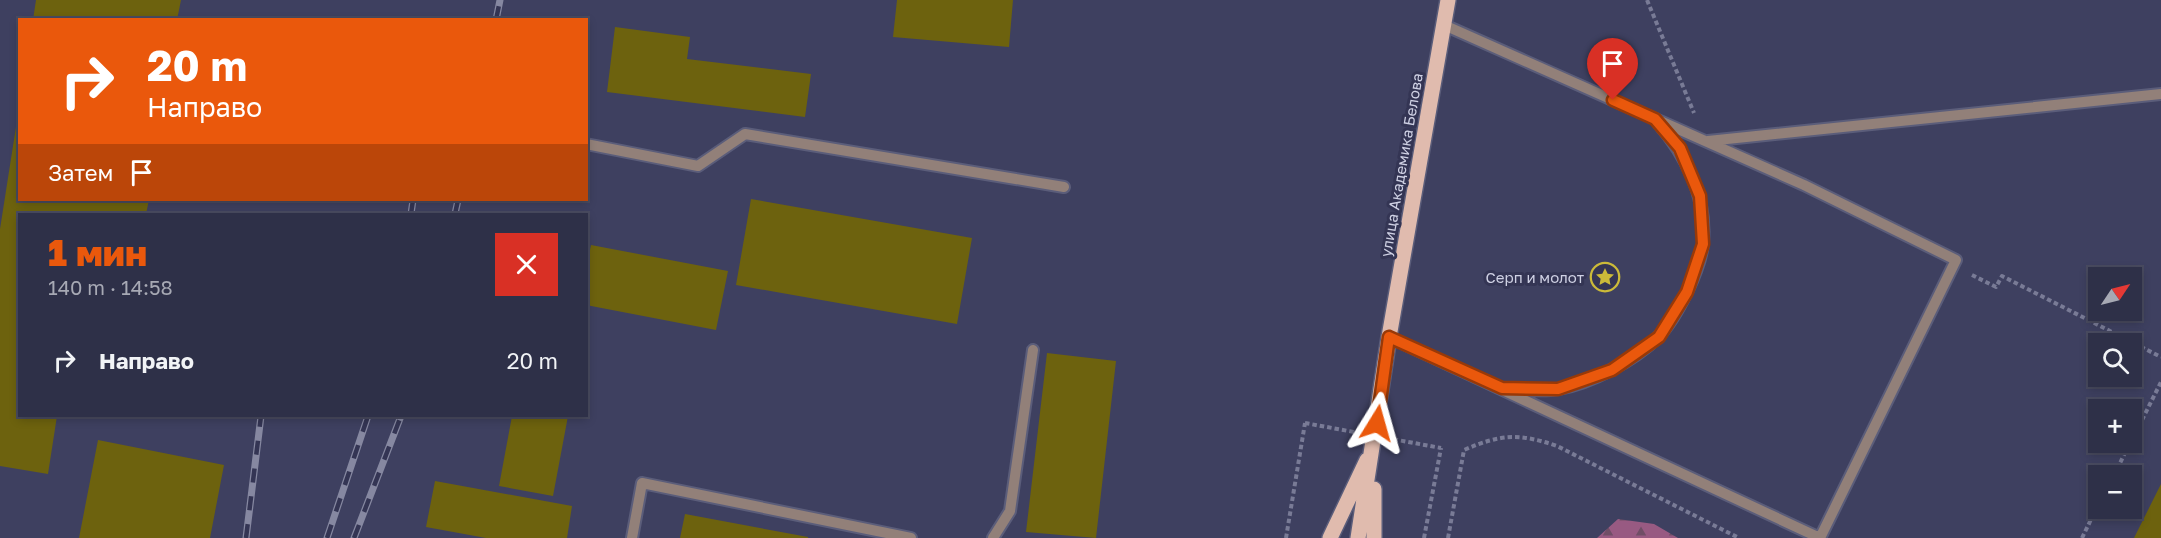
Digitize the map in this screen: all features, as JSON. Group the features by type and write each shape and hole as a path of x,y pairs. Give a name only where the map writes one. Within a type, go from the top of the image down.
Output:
{"main road":[{"name":"улица Академика Белова","path":"1375,444 1389,337 1448,0"},
{"path":"1330,538 1375,444"},
{"path":"1358,538 1375,444"},
{"path":"1374,538 1375,444"}],"lane":[{"path":"1389,337 1820,538 1956,260 1804,185 1444,25"},
{"path":"1705,141 2161,94"},
{"path":"1502,388 1558,389 1612,370 1659,337 1687,292 1703,244 1700,196 1680,148 1655,119"},
{"path":"588,144 698,166 745,134 1064,187"},
{"path":"993,538 1010,511 1033,350"},
{"path":"632,538 642,483 911,538"}],"path":[{"path":"1647,0 1705,141"},
{"path":"1954,266 1996,287 2002,276 2161,357"},
{"path":"2142,419 2161,382"},
{"path":"1286,538 1305,423 1441,448 1424,538"},
{"path":"1448,538 1464,450 1488,440 1511,435 1533,438 1557,446 1739,538"},
{"path":"2082,538 2091,519"}],"green space":[{"path":"1618,519 1654,524 1678,538 1597,538"}],"building":[{"path":"36,0 181,0 177,18 33,18"},
{"path":"897,0 1013,0 1009,47 893,37"},
{"path":"615,27 690,37 687,59 811,74 805,117 607,92"},
{"path":"18,114 18,201 149,201 146,213 18,213 18,417 57,417 48,474 0,466 0,229"},
{"path":"751,199 972,238 957,324 736,285"},
{"path":"591,245 728,271 716,330 588,305 588,259"},
{"path":"1047,353 1116,361 1096,538 1026,532"},
{"path":"512,417 568,417 553,496 499,486"},
{"path":"98,440 224,465 210,538 79,538"},
{"path":"435,481 572,506 567,538 486,538 426,527"},
{"path":"2161,484 2161,538 2134,538"},
{"path":"685,514 808,537 808,538 680,538"}],"railway":[{"path":"496,18 500,0"},
{"path":"411,213 413,201"},
{"path":"455,213 458,201"},
{"path":"246,538 261,417"},
{"path":"327,538 368,417"},
{"path":"354,538 401,417"}],"place":[{"name":"Серп и молот","path":"1605,277"}],"route":[{"path":"1377,423 1389,337 1502,388 1558,389 1612,370 1659,337 1687,292 1703,244 1700,196 1680,148 1655,119 1613,100"}]}
